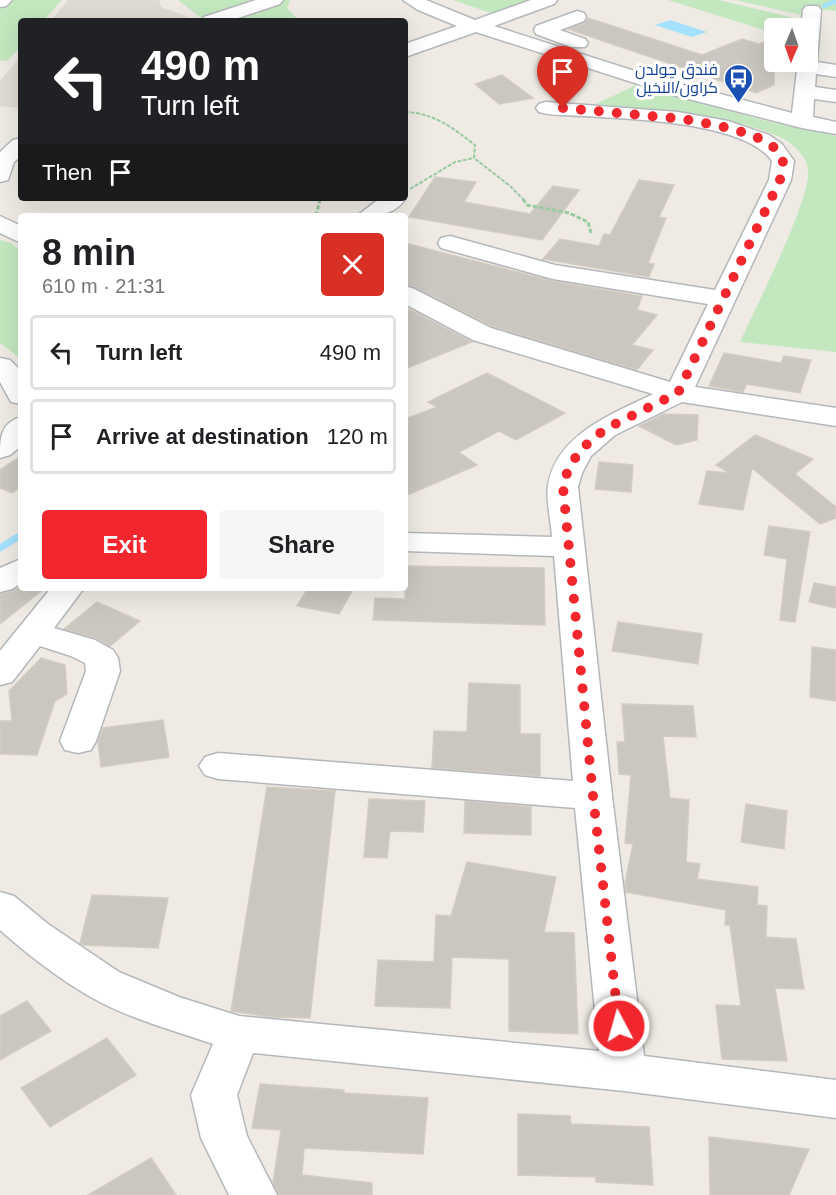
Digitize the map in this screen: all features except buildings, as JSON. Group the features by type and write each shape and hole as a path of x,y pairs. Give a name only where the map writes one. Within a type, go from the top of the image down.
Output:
{"street":[{"path":"220,18 274,0"},
{"path":"412,0 600,68 714,101 836,128"},
{"path":"408,50 548,0"},
{"path":"811,18 812,10"},
{"path":"568,57 591,47 543,30 577,17"},
{"path":"600,68 626,58 740,96 762,100 771,99"},
{"path":"818,69 836,71"},
{"path":"802,122 806,72"},
{"path":"804,92 836,96"},
{"path":"546,108 579,108 683,119 753,135 775,148 783,161 780,180 678,393 605,429 579,451 567,473 563,487 593,796 624,1072"},
{"path":"0,175 4,160 18,148"},
{"path":"373,213 391,201"},
{"path":"0,223 18,234"},
{"path":"450,243 553,273 723,299"},
{"path":"408,296 482,334 678,393 836,417"},
{"path":"0,366 15,381 18,388"},
{"path":"806,414 836,403"},
{"path":"806,414 836,434"},
{"path":"0,449 18,430"},
{"path":"408,542 569,547"},
{"path":"0,582 18,571"},
{"path":"0,674 66,591"},
{"path":"34,633 83,648 101,658 103,671 78,741"},
{"path":"218,766 593,796"},
{"path":"0,907 33,935 104,984 167,1011 239,1034 624,1072 836,1099"},
{"path":"239,1034 214,1095 224,1138 253,1195"}],"path":[{"path":"408,112 434,116 476,145 474,158"},
{"path":"408,190 455,162 474,158"},
{"path":"474,158 489,172 522,195 527,205 569,213 588,222 591,233"}],"shaded area":[{"path":"68,0 159,0 161,7 189,17 186,18 53,18"},
{"path":"18,60 18,108 0,106 0,81"}],"green space":[{"path":"0,0 62,0 46,18 18,18 18,49 7,61 0,60"},
{"path":"178,0 290,0 287,8 296,18 201,18"},
{"path":"453,0 546,0 499,16"},
{"path":"668,0 719,0 794,18 764,18 764,30"},
{"path":"735,0 836,0 836,11 814,9 810,17"},
{"path":"636,85 766,121 836,136 836,352 740,342 781,255 801,204 807,184 808,169 804,158 791,144 780,137 733,122 710,117 596,104"},
{"path":"0,240 11,243 18,249 18,357 0,343"}],"water":[{"path":"670,20 707,32 692,37 655,25"}],"waterway":[{"path":"824,6 836,1"},
{"path":"0,548 18,537"}],"place":[{"name":"فندق چولدن كراون/النخيل","path":"739,104"}],"route":[{"path":"563,108 683,119 720,126 753,135 775,148 783,161 780,180 678,393 605,429 579,451 567,473 563,487 593,796 619,1026"}]}
